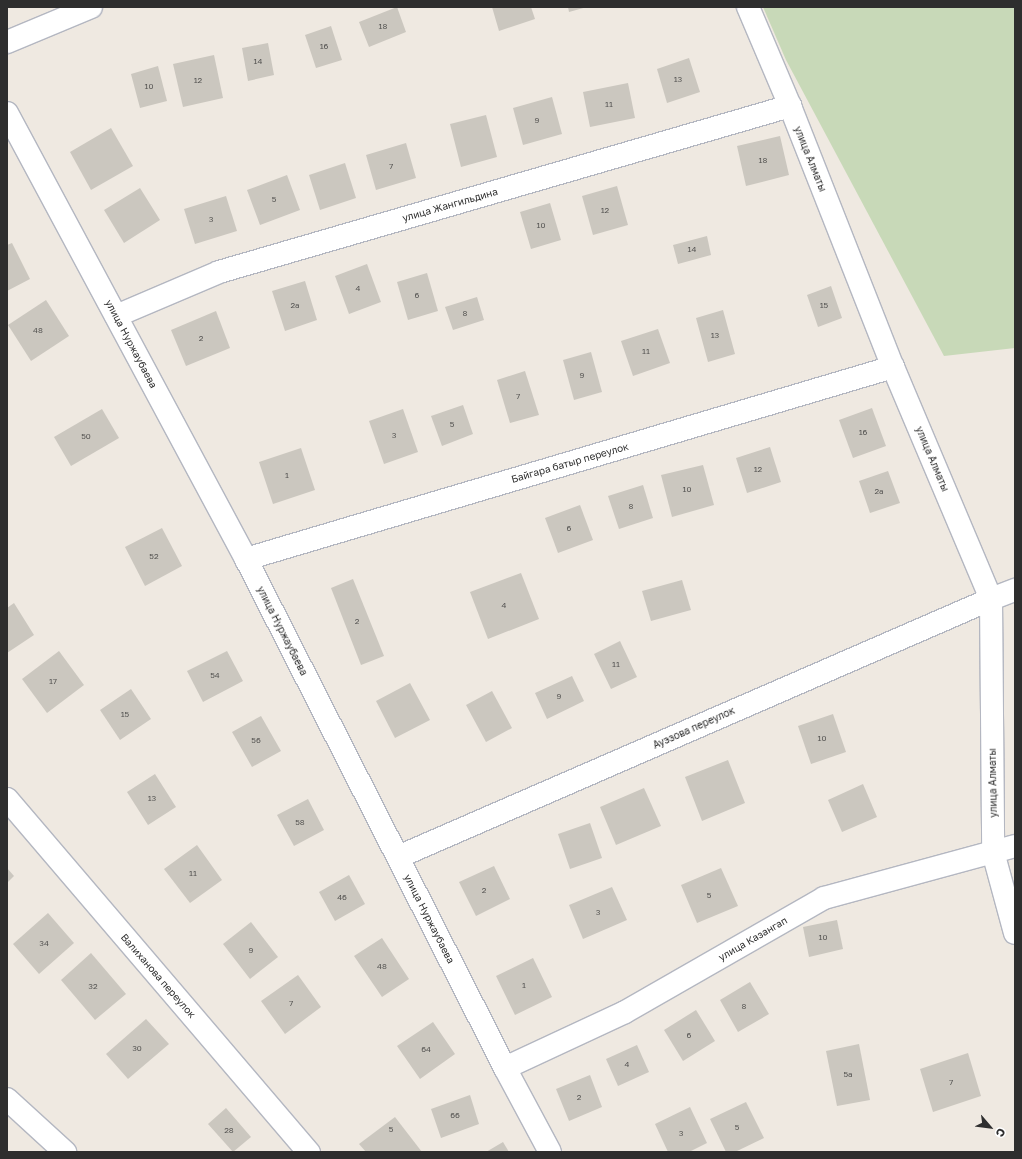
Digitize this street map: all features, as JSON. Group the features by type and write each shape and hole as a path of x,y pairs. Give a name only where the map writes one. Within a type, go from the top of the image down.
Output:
{"street":[{"path":"7,42 91,7"},
{"name":"улица Алматы","path":"748,7 790,106 893,367 990,599 993,852 1015,933"},
{"name":"улица Жангильдина","path":"116,316 219,272 790,106"},
{"name":"улица Нуржаубаева","path":"7,113 246,559 505,1068 550,1152"},
{"name":"Байгара батыр переулок","path":"246,559 893,367"},
{"name":"Ауэзова переулок","path":"398,857 990,599 1015,590"},
{"name":"Валиханова переулок","path":"7,799 309,1152"},
{"name":"улица Казангап","path":"505,1068 625,1012 824,898 1015,846"},
{"path":"7,1099 65,1152"}],"green space":[{"path":"763,7 1015,7 1015,348 944,356 786,60"}],"building":[{"path":"397,7 406,32 369,47 359,22"},
{"path":"492,7 531,7 535,19 499,31"},
{"path":"568,7 587,7 569,12"},
{"path":"331,26 342,60 316,68 305,35"},
{"path":"268,43 274,75 248,81 242,48"},
{"path":"214,55 223,98 183,107 173,64"},
{"path":"689,58 700,92 667,103 657,69"},
{"path":"158,66 167,101 140,108 131,74"},
{"path":"628,83 635,118 590,127 583,92"},
{"path":"552,97 562,134 523,145 513,108"},
{"path":"486,115 497,157 461,167 450,124"},
{"path":"111,128 133,166 91,190 70,152"},
{"path":"780,136 789,175 746,186 737,146"},
{"path":"406,143 416,178 376,190 366,155"},
{"path":"345,163 356,198 320,210 309,175"},
{"path":"287,175 300,210 260,225 247,190"},
{"path":"617,186 628,225 593,235 582,196"},
{"path":"140,188 160,220 124,243 104,210"},
{"path":"226,196 237,231 195,244 184,209"},
{"path":"550,203 561,240 531,249 520,212"},
{"path":"707,236 711,255 678,264 673,245"},
{"path":"12,243 30,279 7,291 7,245"},
{"path":"367,264 381,302 349,314 335,276"},
{"path":"427,273 438,311 408,320 397,282"},
{"path":"305,281 317,320 285,331 272,291"},
{"path":"831,286 842,318 818,327 807,295"},
{"path":"477,297 484,320 453,330 445,307"},
{"path":"46,300 69,336 31,361 8,325"},
{"path":"723,310 735,354 708,362 696,318"},
{"path":"216,311 230,348 186,366 171,330"},
{"path":"658,329 670,363 633,376 621,341"},
{"path":"591,352 602,392 574,400 563,360"},
{"path":"525,371 539,415 510,423 497,380"},
{"path":"463,405 473,434 442,446 431,416"},
{"path":"872,408 886,446 853,458 839,420"},
{"path":"102,409 119,438 71,466 54,437"},
{"path":"403,409 418,452 384,464 369,421"},
{"path":"770,447 781,482 747,493 736,458"},
{"path":"301,448 315,490 273,504 259,462"},
{"path":"703,465 714,505 672,517 661,475"},
{"path":"888,471 900,503 870,513 859,481"},
{"path":"643,485 653,518 619,529 608,496"},
{"path":"580,505 593,540 558,553 545,518"},
{"path":"162,528 182,566 145,586 125,547"},
{"path":"521,573 539,619 488,639 470,592"},
{"path":"353,579 384,656 361,665 331,588"},
{"path":"682,580 691,610 651,621 642,591"},
{"path":"14,603 34,635 7,653 7,608"},
{"path":"620,641 637,677 611,689 594,654"},
{"path":"59,651 84,685 47,713 22,679"},
{"path":"227,651 243,681 203,702 187,671"},
{"path":"572,676 584,701 547,719 535,693"},
{"path":"410,683 430,720 395,738 376,701"},
{"path":"131,689 151,719 120,740 100,710"},
{"path":"492,691 512,728 486,742 466,705"},
{"path":"833,714 846,752 811,764 798,726"},
{"path":"261,716 281,751 252,767 232,732"},
{"path":"728,760 745,803 702,821 685,777"},
{"path":"155,774 176,807 148,825 127,792"},
{"path":"863,784 877,817 842,832 828,800"},
{"path":"644,788 661,826 616,845 600,807"},
{"path":"308,799 324,830 294,846 277,815"},
{"path":"590,823 602,858 570,869 558,834"},
{"path":"197,845 222,880 190,903 164,869"},
{"path":"494,866 510,899 476,916 459,882"},
{"path":"7,868 14,876 7,883"},
{"path":"721,868 738,906 697,923 681,885"},
{"path":"349,875 365,904 335,921 319,892"},
{"path":"612,887 627,920 583,939 569,905"},
{"path":"48,913 74,943 39,974 13,944"},
{"path":"837,920 843,949 809,957 803,927"},
{"path":"251,922 278,957 250,979 223,944"},
{"path":"382,938 409,979 382,997 354,956"},
{"path":"91,953 126,994 95,1020 61,980"},
{"path":"533,958 552,997 515,1015 496,976"},
{"path":"298,975 321,1007 285,1034 261,1001"},
{"path":"750,982 769,1014 738,1032 720,1000"},
{"path":"696,1010 715,1041 683,1061 664,1030"},
{"path":"146,1019 169,1044 128,1079 106,1054"},
{"path":"433,1022 455,1054 420,1079 397,1046"},
{"path":"859,1044 870,1100 837,1106 826,1051"},
{"path":"637,1045 649,1072 618,1086 606,1059"},
{"path":"968,1053 981,1096 933,1112 920,1069"},
{"path":"590,1075 602,1107 569,1121 556,1089"},
{"path":"470,1095 479,1124 441,1138 431,1109"},
{"path":"746,1102 764,1138 735,1152 726,1152 710,1119"},
{"path":"690,1107 707,1143 689,1152 668,1152 655,1124"},
{"path":"226,1108 251,1137 233,1152 208,1124"},
{"path":"395,1117 422,1152 366,1152 359,1144"},
{"path":"503,1142 509,1152 486,1152"}]}
